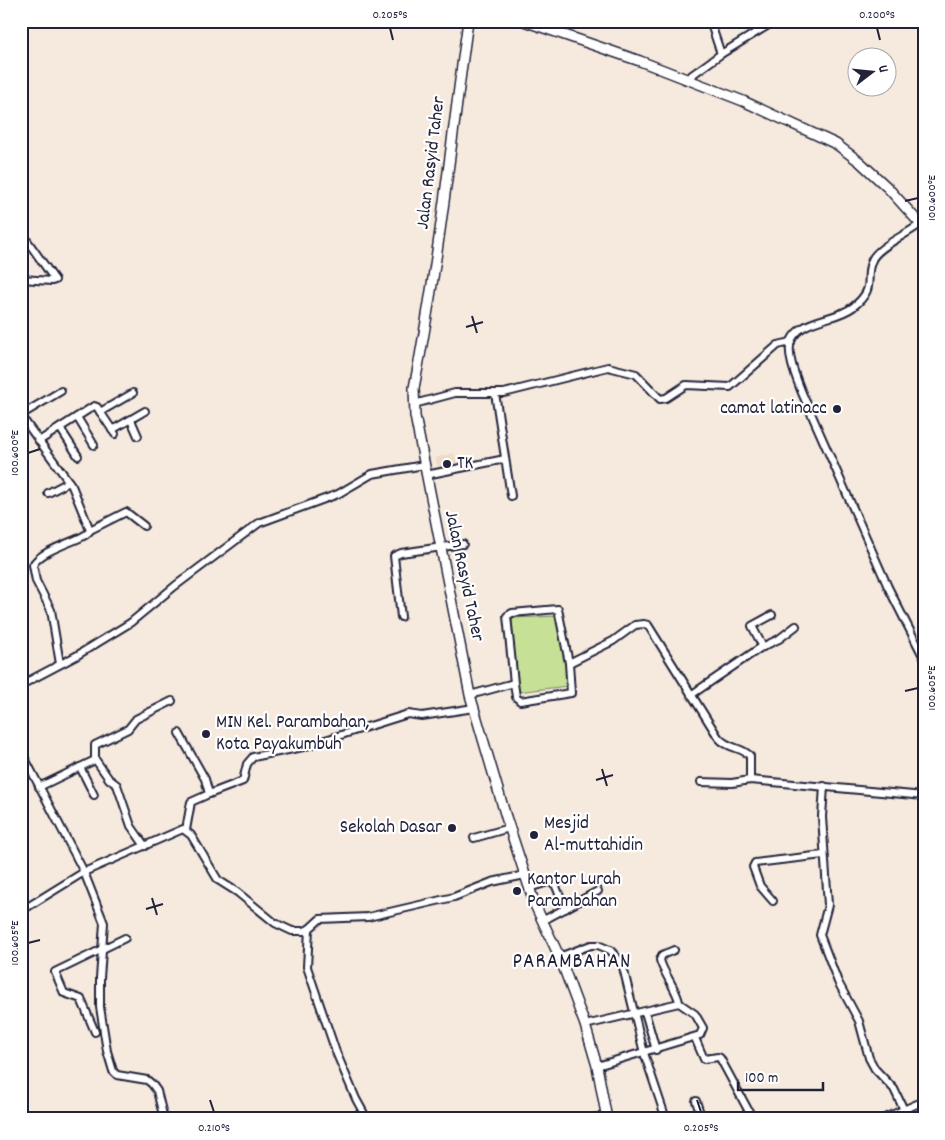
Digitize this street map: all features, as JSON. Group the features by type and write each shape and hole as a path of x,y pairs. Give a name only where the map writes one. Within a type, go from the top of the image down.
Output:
{"street":[{"name":"Jalan Rasyid Taher","path":"468,21 457,94 446,199 414,388 414,404 424,465 470,695 524,875 542,921 559,956 585,1025 597,1066 606,1117"},
{"path":"414,404 455,393 504,393 608,367 636,374 660,399 666,398 686,385 728,388 778,345 791,342 800,330 853,307 869,288 871,260 878,252 922,226 888,188 860,162 836,144 750,104 684,80 640,61 524,21"},
{"path":"710,21 721,54"},
{"path":"684,80 721,54 775,21"},
{"path":"21,232 55,280 22,278"},
{"path":"791,342 793,366 802,393 888,587 924,658"},
{"path":"61,391 21,415 70,482 90,530"},
{"path":"100,412 133,393"},
{"path":"495,393 511,496"},
{"path":"39,441 94,406 113,432 146,411"},
{"path":"77,417 94,444"},
{"path":"130,420 138,436"},
{"path":"60,428 78,456"},
{"path":"426,475 505,458"},
{"path":"21,685 130,624 175,586 259,523 338,494 372,474 424,465"},
{"path":"48,493 70,482"},
{"path":"60,664 51,610 36,581 34,565 39,558 58,546 86,536 90,530 126,512 144,526"},
{"path":"402,617 394,556 401,552 463,544"},
{"path":"558,609 569,663 572,690 568,694 520,701 516,697 514,683 507,618 511,613 558,609"},
{"path":"762,646 752,626 772,615"},
{"path":"569,663 613,642 635,626 644,624 650,628 720,741 728,746 747,752 750,756 750,780"},
{"path":"691,695 762,646 779,639 796,626"},
{"path":"470,695 514,683"},
{"path":"145,846 131,826 118,785 109,779 96,759 95,745 128,728 136,720 172,700"},
{"path":"474,708 422,716 408,714 303,747 253,757 246,764 243,780 191,802 186,830 222,884 234,889 270,919 285,928 299,932 309,929 320,919 375,916 454,897 492,882 524,875"},
{"path":"179,732 207,783 210,794"},
{"path":"21,751 84,872 104,923 100,1007 109,1063 117,1075 147,1080 152,1084 157,1091 164,1119"},
{"path":"39,786 96,759"},
{"path":"80,768 94,796"},
{"path":"701,782 732,783 750,780 924,796"},
{"path":"824,786 822,817 823,855 828,905 820,931 825,952 838,982 859,1021 872,1064 894,1089 904,1110"},
{"path":"474,838 509,828"},
{"path":"21,911 84,872 179,829 186,830"},
{"path":"773,901 760,886 753,867 755,863 823,855"},
{"path":"529,888 548,882 555,884 565,909"},
{"path":"542,921 598,891"},
{"path":"309,929 307,967 336,1052 367,1119"},
{"path":"95,1032 81,999 77,995 64,993 54,974 56,971 125,938"},
{"path":"559,956 591,945 603,946 610,950 624,966 644,1053 666,1119"},
{"path":"597,1066 695,1038 702,1032 701,1022 695,1014 679,1003 679,999 668,980 660,960 662,955 674,950"},
{"path":"585,1025 679,1003"},
{"path":"645,1012 656,1050"},
{"path":"695,1038 704,1059 718,1056 720,1058 753,1119"},
{"path":"696,1101 700,1118"},
{"path":"882,1119 924,1101"},
{"path":"348,1119 363,1113"},
{"path":"587,1119 606,1117"}],"shaded area":[{"name":"TK","path":"454,453 459,469 441,476 435,458"}],"green space":[{"path":"559,616 568,686 517,692 512,618"}],"place":[{"name":"camat latinacc","path":"837,409"},
{"name":"TK","path":"447,464"},
{"name":"MIN Kel. Parambahan, Kota Payakumbuh","path":"206,734"},
{"name":"Sekolah Dasar","path":"452,828"},
{"name":"Mesjid Al-muttahidin","path":"534,835"},
{"name":"Kantor Lurah Parambahan","path":"517,891"}],"district":[{"name":"PARAMBAHAN","path":"572,963"}]}
